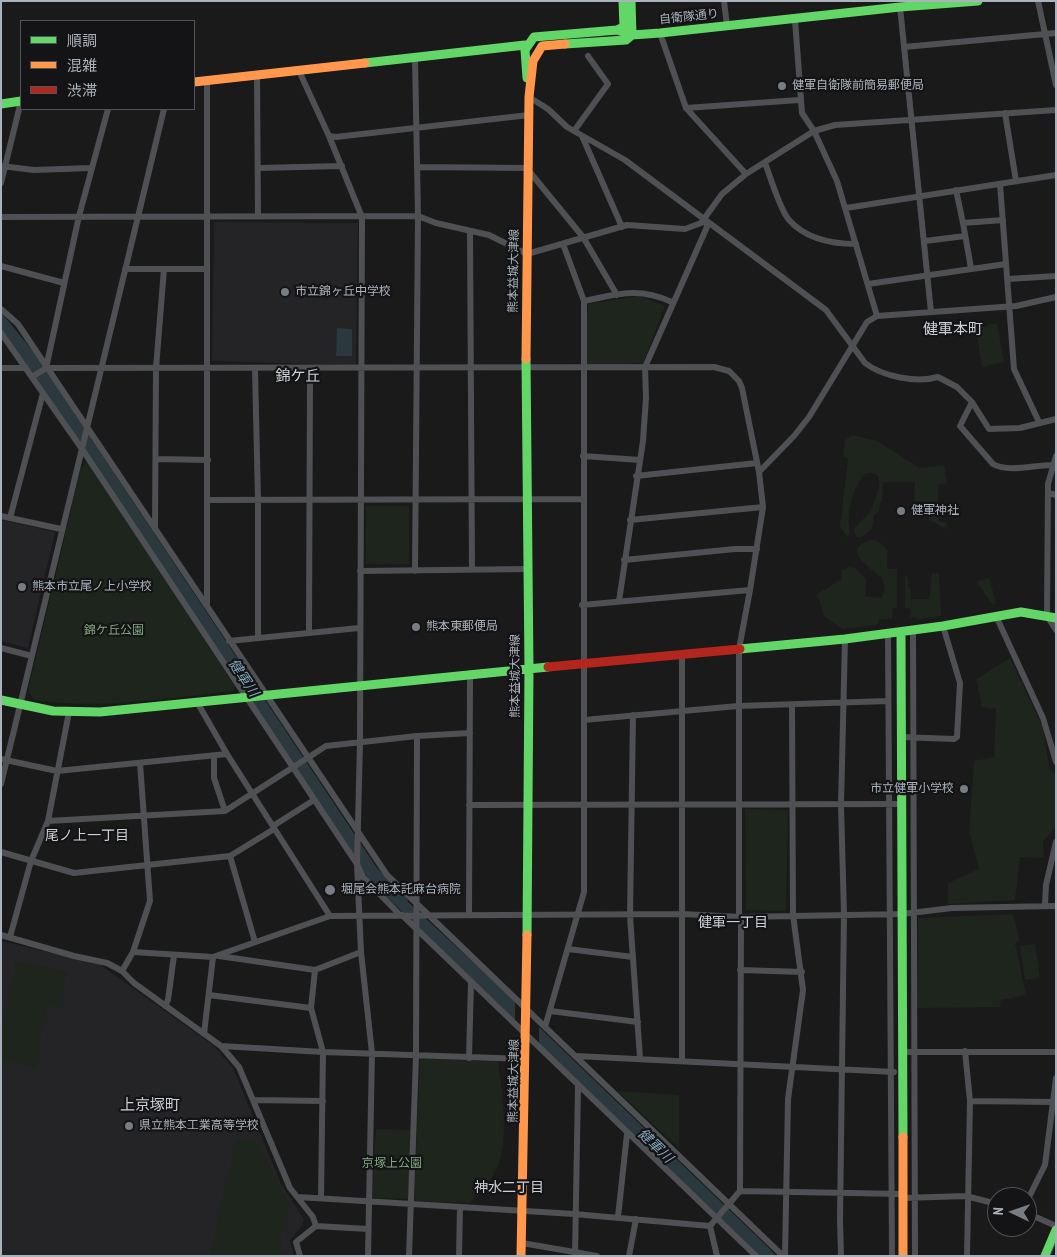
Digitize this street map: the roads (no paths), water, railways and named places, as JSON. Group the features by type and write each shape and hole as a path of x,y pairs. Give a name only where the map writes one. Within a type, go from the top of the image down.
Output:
{"street":[{"path":"525,45 534,37 617,30 624,27 623,1"},
{"path":"631,1 632,35"},
{"path":"724,1 727,26"},
{"name":"自衛隊通り","path":"632,35 795,20 900,7 978,1"},
{"path":"1038,1 1056,85"},
{"path":"900,7 931,312"},
{"path":"795,20 799,100 802,113 814,131 838,181 877,316"},
{"path":"617,30 632,35"},
{"path":"660,33 686,108 746,174"},
{"path":"904,47 1056,33"},
{"path":"195,82 525,45 542,46 618,42 626,40 632,35"},
{"name":"熊本益城大津線","path":"522,1256 527,1036 529,668 526,367 529,97 525,45"},
{"name":"熊本益城大津線","path":"529,97 533,61 542,46"},
{"path":"574,131 608,84 588,56"},
{"path":"415,58 418,167 415,571"},
{"path":"299,71 342,166 362,217 358,864 361,952 372,1054 368,1256"},
{"path":"257,75 258,216"},
{"path":"207,81 207,608"},
{"path":"529,97 574,131 625,160 826,310 852,346 872,368 883,373 926,380 938,377 957,387 972,402 988,429 1020,428 1056,419"},
{"path":"686,108 799,100"},
{"path":"1,104 20,101"},
{"path":"1,183 3,166 20,105"},
{"path":"46,368 79,216 108,110"},
{"path":"1,784 4,760 32,656 61,529 164,110"},
{"path":"1,217 418,216 489,235 527,254 627,225 685,228 706,220 722,194 746,174 814,131 855,122 1056,110"},
{"path":"1006,113 1016,181"},
{"path":"329,136 336,138 529,115"},
{"path":"582,136 622,227"},
{"path":"765,163 788,220 809,235 822,240 837,244 856,244"},
{"path":"3,166 34,170 91,168"},
{"path":"258,168 342,166"},
{"path":"418,167 528,169 583,237 617,294"},
{"path":"846,208 1056,175"},
{"path":"1000,184 1014,369 1040,422"},
{"path":"956,190 971,268"},
{"path":"619,601 646,418 645,367 672,302 707,227 706,220"},
{"path":"963,223 1004,220"},
{"path":"470,231 472,569"},
{"path":"925,241 965,236"},
{"path":"545,1027 584,892 582,500 584,301 563,244"},
{"path":"868,284 1006,264"},
{"path":"1,266 64,284"},
{"path":"124,269 206,269"},
{"path":"155,530 156,368 164,269"},
{"path":"1008,279 1056,276"},
{"path":"584,301 617,294 642,292 653,293 672,302"},
{"path":"759,472 794,436 809,417 867,322 877,316 1010,306 1056,297"},
{"path":"1,309 18,324 306,758 387,875 417,906 428,914 784,1256"},
{"path":"1,334 82,449 358,864 363,877 627,1134 719,1216 756,1256"},
{"path":"32,377 46,368 472,369 645,367 714,368 729,370 734,375 742,388 759,472 763,507 739,649 740,1192 710,1226"},
{"path":"1,368 26,368"},
{"path":"255,369 258,500 258,638"},
{"path":"307,369 310,378 308,501 309,632"},
{"path":"10,518 43,393"},
{"path":"972,402 960,426 993,464 1017,468 1034,464 1052,465"},
{"path":"583,456 640,460"},
{"path":"1056,456 1052,465 1048,493 1052,567 1051,617 1056,630"},
{"path":"156,459 208,460"},
{"path":"636,476 757,463"},
{"path":"1048,493 1056,495"},
{"path":"208,500 360,502 582,500"},
{"path":"630,520 763,507"},
{"path":"1,516 61,529"},
{"path":"624,560 735,549 757,549"},
{"path":"360,571 528,569"},
{"path":"582,606 750,590"},
{"path":"1,700 69,712 100,712 360,685 470,676 529,668 846,639 901,633 1021,612 1051,617"},
{"path":"996,616 1044,718 1056,762"},
{"path":"901,737 954,740 957,737 960,683 943,626"},
{"path":"229,641 359,628"},
{"path":"912,631 915,1256"},
{"path":"901,633 903,1256"},
{"path":"888,634 892,1256"},
{"path":"841,1256 841,1069 844,914 841,804 846,639"},
{"path":"1,648 32,656"},
{"path":"682,655 682,1061"},
{"path":"469,915 470,676"},
{"path":"584,720 738,706 888,701"},
{"path":"197,702 227,754 330,916"},
{"path":"784,1256 788,1099 791,1066 803,990 793,915 792,705"},
{"path":"10,938 31,861 48,821 69,712"},
{"path":"633,715 630,916 640,1058"},
{"path":"48,821 226,811 326,746 417,736 470,733"},
{"path":"409,1256 416,1056 417,736"},
{"path":"4,760 57,771 227,754"},
{"path":"214,756 214,778 226,811"},
{"path":"122,971 133,952 150,901 140,763"},
{"path":"1,852 74,873 230,856 314,800"},
{"path":"469,805 902,804"},
{"path":"1045,905 1046,885 1056,842"},
{"path":"230,856 255,942"},
{"path":"215,956 330,916 417,914 630,916 682,914 740,916 902,914 952,908 1056,906"},
{"path":"1,935 74,956 107,963 122,971 165,1006 221,1046 239,1067 290,1188 313,1217 316,1226"},
{"path":"568,950 633,957"},
{"path":"133,952 215,956 315,970 361,952"},
{"path":"165,1006 168,1000 174,955"},
{"path":"204,1034 215,956"},
{"path":"315,970 310,1008 324,1052 321,1198"},
{"path":"740,970 802,972"},
{"path":"469,1058 471,982"},
{"path":"209,995 310,1008"},
{"path":"550,1011 638,1022"},
{"path":"221,1046 416,1056 526,1059"},
{"path":"965,1051 970,1101 970,1197 967,1256"},
{"path":"903,1052 1056,1052"},
{"path":"576,1056 903,1072"},
{"path":"1034,1187 1045,1165 1056,1078"},
{"path":"574,1253 578,1086"},
{"path":"253,1100 323,1101"},
{"path":"970,1101 1054,1102"},
{"path":"618,1217 627,1134"},
{"path":"740,1192 892,1193 915,1198 970,1197 987,1201"},
{"path":"298,1197 523,1210 710,1226"},
{"path":"459,1256 460,1207"},
{"path":"1037,1217 1056,1226"},
{"path":"629,1256 636,1219"},
{"path":"300,1256 296,1242 316,1226 368,1229"},
{"path":"710,1226 717,1256"},
{"path":"1045,1256 1056,1230"},
{"path":"522,1243 597,1256"}],"water":[{"name":"健軍川","path":"1,312 32,350 377,868 407,898 408,902 515,1001 515,1020 369,880 66,422 1,331"},
{"path":"337,328 352,329 352,356 336,356"},
{"name":"健軍川","path":"539,1027 776,1256 760,1256 539,1044"}],"tram line":[{"path":"1050,1256 1056,1241"}],"place":[{"name":"健軍自衛隊前簡易郵便局","path":"782,86"},
{"name":"市立錦ヶ丘中学校","path":"285,292"},
{"name":"健軍神社","path":"901,511"},
{"name":"熊本市立尾ノ上小学校","path":"22,587"},
{"name":"熊本東郵便局","path":"416,627"},
{"name":"市立健軍小学校","path":"964,789"},
{"name":"堀尾会熊本託麻台病院","path":"330,890"},
{"name":"県立熊本工業高等学校","path":"129,1126"}],"district":[{"name":"健軍本町","path":"953,330"},
{"name":"錦ケ丘","path":"298,377"},
{"name":"尾ノ上一丁目","path":"87,836"},
{"name":"健軍一丁目","path":"733,923"},
{"name":"上京塚町","path":"150,1106"},
{"name":"神水二丁目","path":"509,1188"}],"park label":[{"name":"錦ケ丘公園","path":"114,631"},
{"name":"京塚上公園","path":"392,1164"}]}
